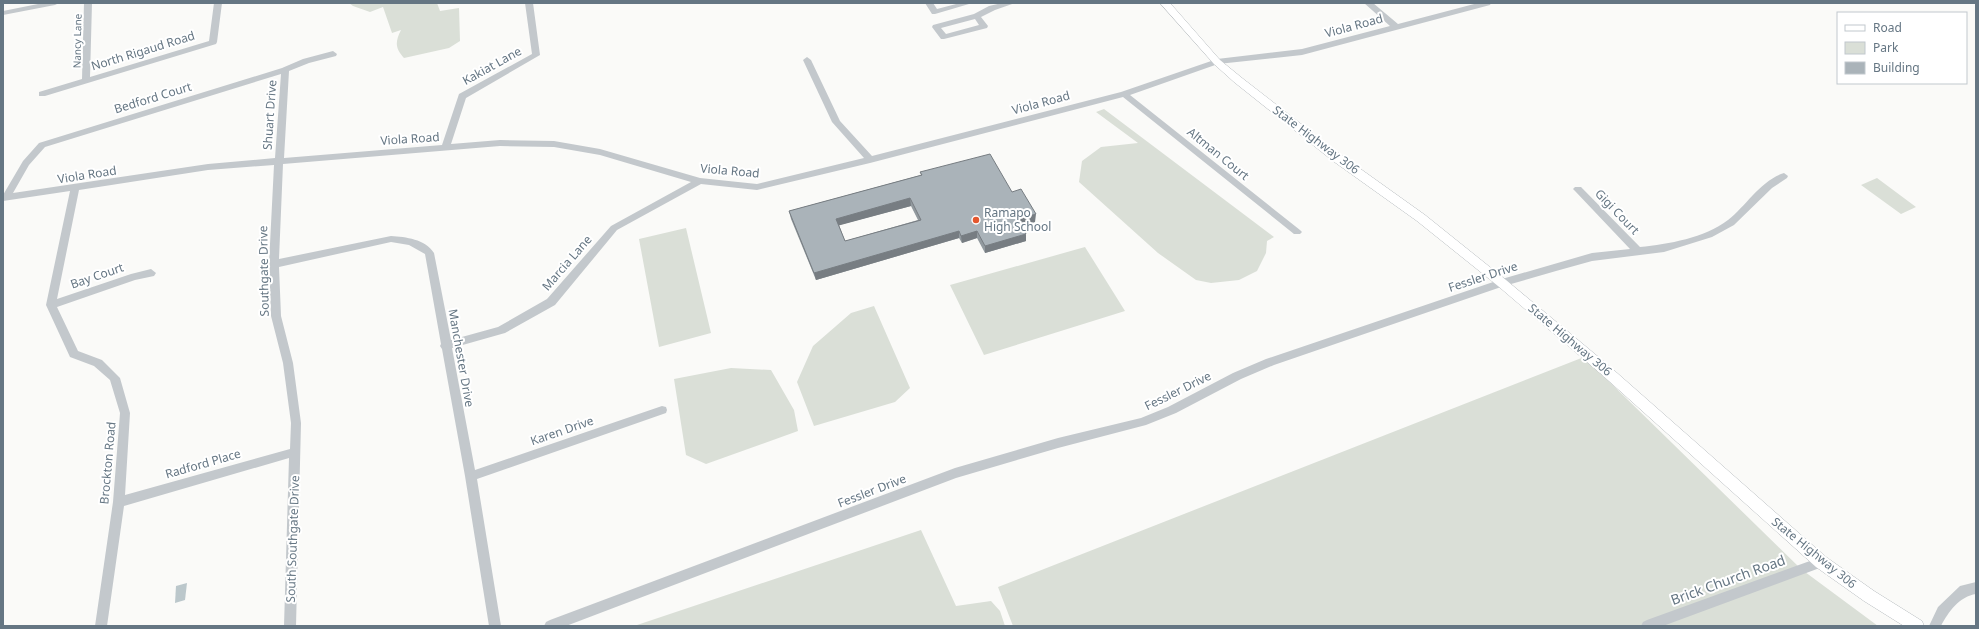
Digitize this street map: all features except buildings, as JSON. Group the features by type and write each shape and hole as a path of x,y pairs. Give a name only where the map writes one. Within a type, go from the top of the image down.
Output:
{"main road":[{"name":"State Highway 306","path":"1165,3 1217,62 1265,102 1427,223 1502,283 1604,369 1821,562 1869,596 1917,626"}],"street":[{"path":"3,13 55,3"},
{"name":"Nancy Lane","path":"86,80 88,3"},
{"name":"North Rigaud Road","path":"42,94 213,42 218,3"},
{"name":"Kakiat Lane","path":"445,148 462,96 536,55 529,3"},
{"path":"929,3 935,12 965,3 976,16 984,26 944,37 936,27 976,16 992,8 1011,3"},
{"path":"1368,3 1396,27"},
{"name":"Viola Road","path":"4,198 75,189 208,167 500,143 554,144 600,152 700,182 757,187 870,160 1124,94 1217,62 1302,52 1487,3"},
{"name":"Bedford Court","path":"4,198 34,151 42,145 286,70 306,61 333,54"},
{"path":"807,60 836,122 860,147 870,160"},
{"name":"Shuart Drive","path":"279,161 286,70"},
{"name":"Altman Court","path":"1124,94 1297,232"},
{"name":"Southgate Drive","path":"279,161 274,264 276,316 288,363 294,398 296,423 295,452"},
{"name":"Fessler Drive","path":"550,626 955,473 1058,443 1142,422 1172,410 1237,376 1270,362 1502,283 1592,258 1664,248 1709,235 1731,223 1769,186 1784,176"},
{"name":"Marcia Lane","path":"445,346 501,330 551,302 614,228 700,182"},
{"path":"51,306 75,189"},
{"name":"Gigi Court","path":"1578,189 1638,251"},
{"name":"Manchester Drive","path":"274,264 391,239 406,240 420,245 428,253 471,476 495,626"},
{"name":"Bay Court","path":"51,306 134,277 151,273"},
{"name":"Brockton Road","path":"51,306 74,354 98,363 115,378 125,413 119,502 100,626"},
{"name":"Karen Drive","path":"471,476 662,410"},
{"name":"Radford Place","path":"119,502 295,452"},
{"name":"South Southgate Drive","path":"290,626 295,452"},
{"name":"Brick Church Road","path":"1646,626 1821,562"},
{"path":"1934,626 1942,611 1964,590 1976,588"}],"green space":[{"path":"349,3 437,3 440,11 459,8 460,41 449,48 404,58 397,45 401,30 392,33 383,7 370,12"},
{"path":"1104,109 1274,237 1267,241 1266,253 1257,271 1239,280 1211,283 1196,280 1158,253 1079,182 1082,161 1101,147 1138,143 1096,112"},
{"path":"1877,178 1916,207 1901,214 1861,185"},
{"path":"686,228 711,333 659,347 639,239"},
{"path":"1085,247 1125,311 984,355 950,285"},
{"path":"874,306 910,388 895,402 814,426 797,382 813,346 851,313"},
{"path":"1584,357 1801,569 1878,626 1013,626 998,587"},
{"path":"731,368 771,370 794,410 798,431 706,464 686,455 674,379"},
{"path":"921,530 956,606 991,601 1000,611 1005,626 634,626"}],"shaded area":[{"path":"187,583 185,600 175,603 176,586"}],"place":[{"name":"Ramapo High School","path":"976,220"}]}
